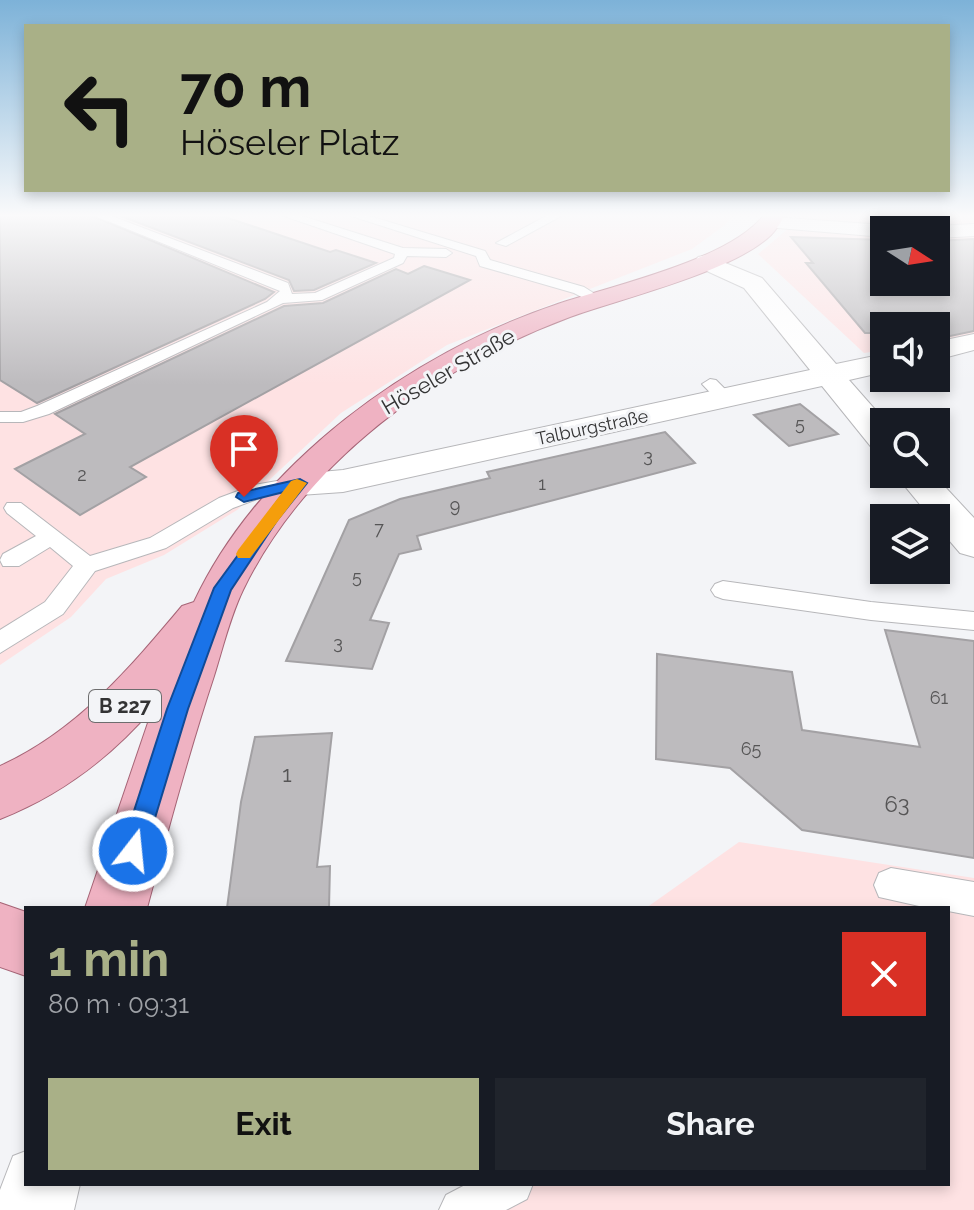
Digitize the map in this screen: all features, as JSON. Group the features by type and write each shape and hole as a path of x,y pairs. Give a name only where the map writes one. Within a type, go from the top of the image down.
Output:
{"main road":[{"name":"Höseler Straße","path":"117,906 177,709 222,588 273,515 300,483 334,447 401,393 496,339 596,299 678,271"},
{"name":"B 227","path":"0,793 53,769 96,735 138,693 222,588"},
{"path":"0,935 24,943"}],"street":[{"path":"727,271 753,283 827,377 870,425"},
{"path":"950,348 974,342"},
{"name":"Talburgstraße","path":"300,483 343,481 717,391 827,377 870,366"},
{"path":"925,488 974,543"},
{"path":"34,1210 40,1186"}],"lane":[{"path":"245,271 283,286 287,292 282,299"},
{"path":"0,417 23,417 43,410 282,299 317,297 374,271"},
{"path":"514,271 579,290 596,299"},
{"path":"0,643 54,608 87,565 158,543 226,503 261,490 300,483"},
{"path":"14,508 87,565"},
{"path":"11,560 51,537"},
{"path":"723,590 871,611 974,621"},
{"path":"891,885 974,899"},
{"path":"461,1210 508,1186"}],"shaded area":[{"path":"0,271 635,271 447,345 341,413 237,510 164,555 106,579 71,617 0,665"},
{"path":"777,271 870,271 870,296 950,296 950,271 974,271 974,336 950,340 950,312 870,312 870,352 864,353"},
{"path":"739,842 974,878 974,1210 472,1210 471,1186 950,1186 950,906 649,906"}],"building":[{"path":"0,271 225,271 274,292 265,299 37,403 0,380"},
{"path":"267,271 357,271 314,290 294,291 289,280"},
{"path":"391,271 408,274 442,271 470,280 130,467 146,477 80,515 15,469 85,434 55,414 284,306 323,303"},
{"path":"813,271 870,271 870,296 950,296 950,271 974,271 974,331 950,336 950,312 870,312 870,333 865,333"},
{"path":"800,404 838,434 789,446 754,415"},
{"path":"665,432 695,463 417,536 421,549 399,554 370,620 389,623 372,669 286,661 349,520 400,499 490,478 487,472"},
{"path":"885,630 974,641 974,858 802,830 730,768 656,759 657,654 792,672 802,730 920,747"},
{"path":"332,733 317,867 330,866 329,906 227,906 241,802 255,737"}],"slow traffic":[{"path":"244,554 300,483 297,484"}],"route":[{"path":"133,851 177,709 222,588 245,552 300,483 261,490 244,497"}]}
